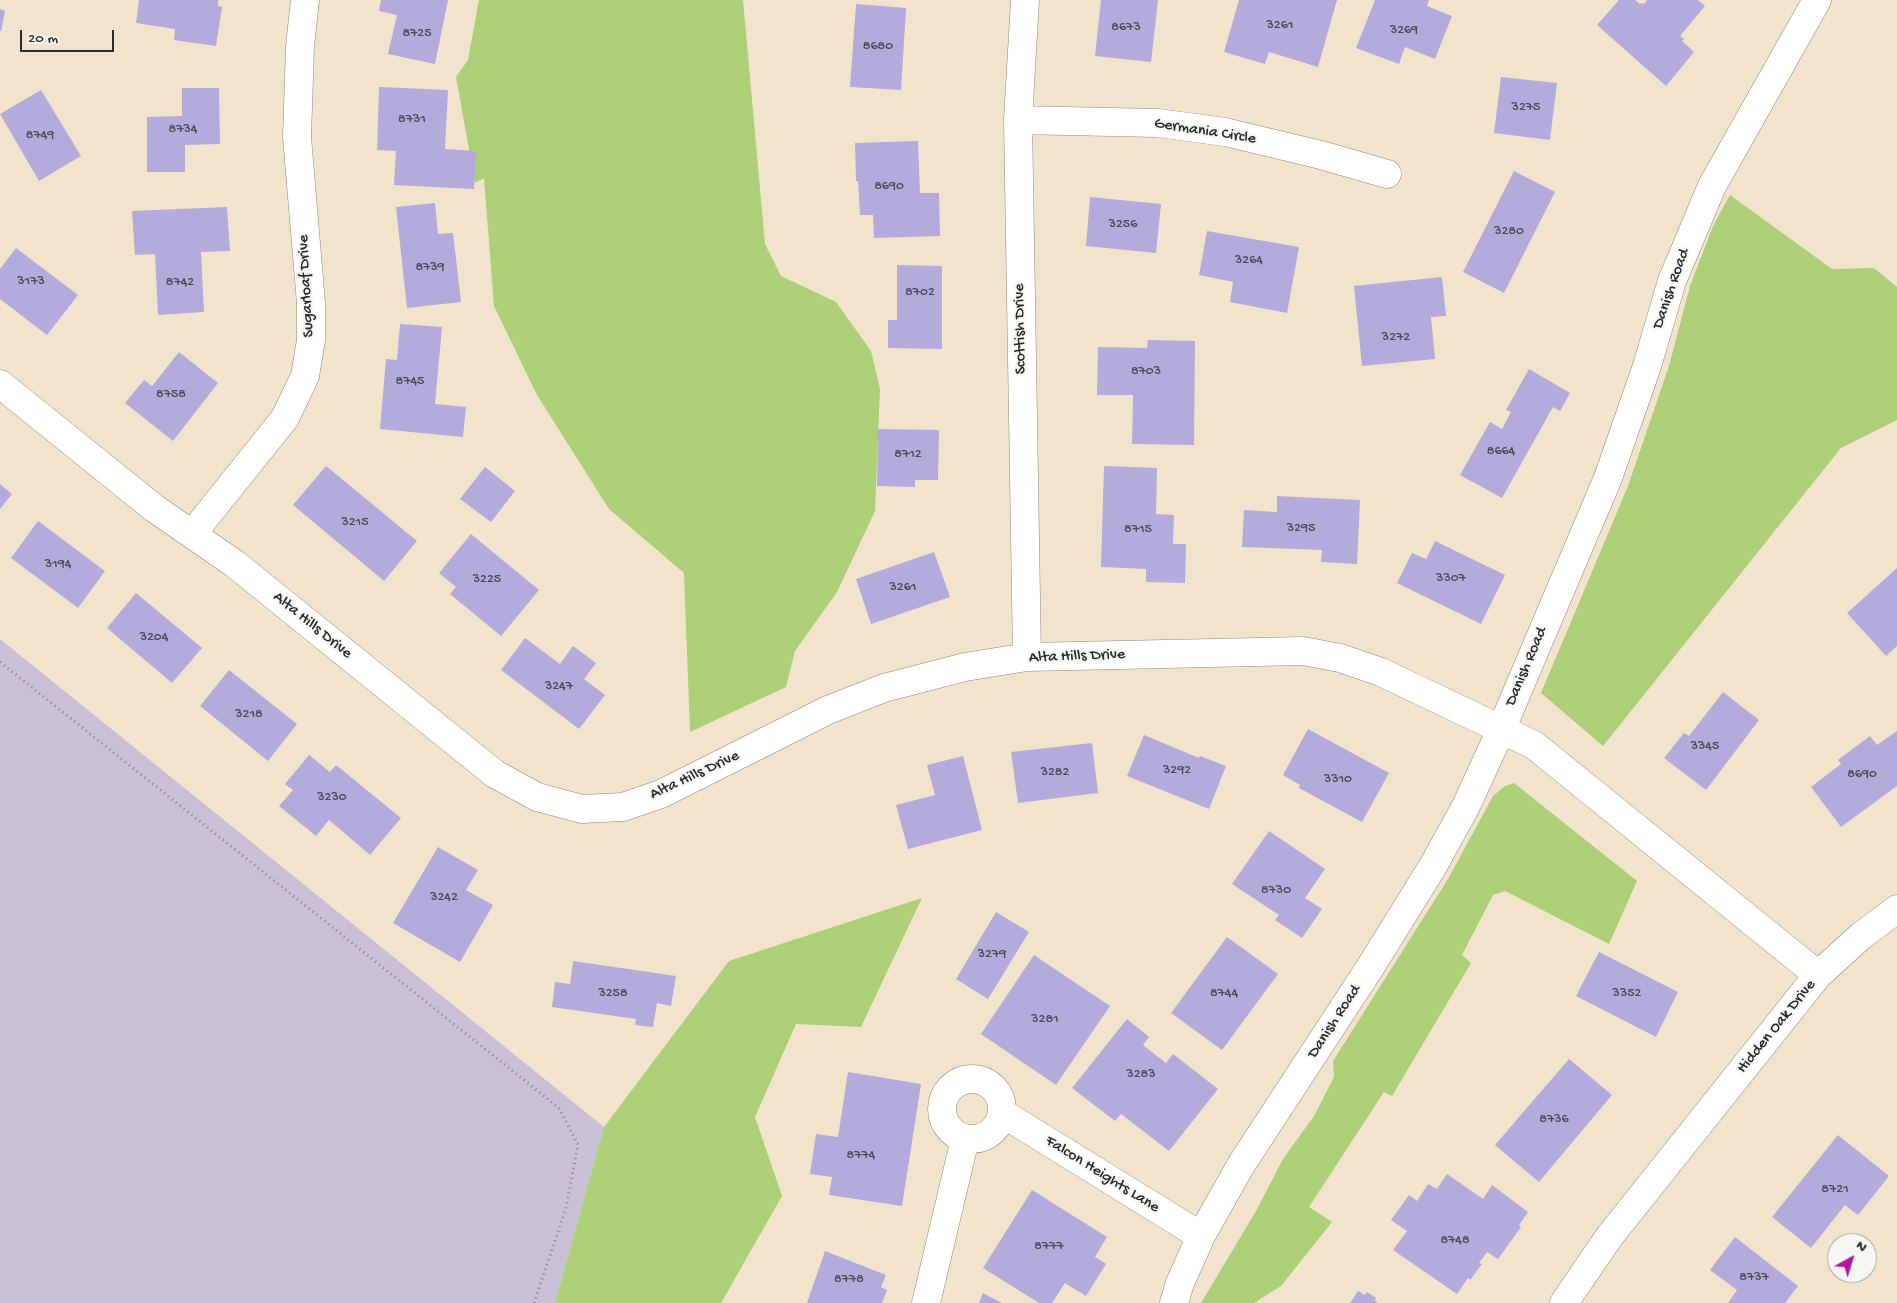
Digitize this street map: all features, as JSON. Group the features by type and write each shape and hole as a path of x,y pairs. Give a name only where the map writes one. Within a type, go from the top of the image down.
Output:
{"street":[{"name":"Sugarloaf Drive","path":"192,534 285,418 305,376 310,340 311,303 297,137 300,46 305,0"},
{"name":"Scottish Drive","path":"1025,0 1018,120 1027,657"},
{"name":"Danish Road","path":"1174,1303 1180,1283 1201,1236 1241,1165 1371,966 1433,866 1466,806 1501,730 1608,478 1647,366 1672,281 1712,186 1817,0"},
{"name":"Germania Circle","path":"1018,120 1158,123 1225,132 1321,155 1387,174"},
{"name":"Alta Hills Drive","path":"0,384 154,508 235,564 495,774 536,797 582,809 623,807 661,794 828,710 884,688 964,667 1027,657 1302,651 1340,658 1381,672 1501,730"},
{"name":"Hidden Oak Drive","path":"1501,730 1534,745 1818,975 1609,1237 1564,1303"},
{"path":"1818,975 1861,936 1897,909"},
{"path":"973,1078 992,1086 1002,1103 1002,1113 999,1123 985,1137 975,1140 965,1139 955,1135 943,1120 942,1100 954,1084 973,1078"},
{"name":"Falcon Heights Lane","path":"1002,1113 1201,1236"},
{"path":"926,1303 965,1139"}],"path":[{"path":"0,662 559,1108 578,1145 566,1208 534,1303"}],"shaded area":[{"path":"0,639 604,1127 555,1303 0,1303"}],"green space":[{"path":"479,0 743,0 765,244 781,276 836,302 871,351 880,389 875,511 837,592 795,651 786,687 690,732 684,573 609,509 537,395 494,306 484,178 475,183 456,77 468,60"},
{"path":"1730,195 1832,269 1874,268 1897,287 1897,420 1841,448 1603,746 1541,693 1628,486 1669,366 1690,286 1713,226"},
{"path":"1514,783 1637,881 1609,944 1505,891 1493,895 1462,955 1471,963 1392,1096 1384,1092 1309,1207 1332,1222 1281,1286 1254,1303 1201,1303 1256,1211 1283,1159 1314,1116 1334,1077 1333,1061 1448,879 1493,796 1505,786"},
{"path":"922,898 861,1027 796,1024 755,1117 782,1196 721,1303 555,1303 604,1127 729,961"}],"building":[{"path":"139,0 218,0 218,6 222,7 216,46 174,40 175,29 136,23"},
{"path":"381,0 448,0 435,64 388,54 397,15 379,11"},
{"path":"1101,0 1158,0 1151,62 1095,56"},
{"path":"1239,0 1337,0 1318,67 1269,52 1265,64 1224,52"},
{"path":"1375,0 1429,0 1427,6 1452,16 1435,59 1405,47 1399,64 1356,48"},
{"path":"1619,0 1635,0 1640,4 1644,4 1647,0 1698,0 1705,6 1680,36 1684,39 1682,41 1694,52 1666,86 1597,25"},
{"path":"856,4 906,8 901,90 850,87"},
{"path":"0,9 5,11 1,31 0,31"},
{"path":"1501,77 1557,83 1550,140 1494,133"},
{"path":"379,87 448,90 445,149 476,151 474,189 394,185 396,151 377,150"},
{"path":"182,88 219,88 220,144 185,145 185,172 147,172 147,117 182,116"},
{"path":"41,90 81,156 39,181 0,114"},
{"path":"918,141 920,193 939,193 940,236 874,238 873,215 860,215 858,181 856,181 855,143"},
{"path":"1514,171 1555,192 1504,293 1463,272"},
{"path":"1090,197 1161,204 1156,253 1086,246"},
{"path":"435,203 438,234 453,233 461,302 407,308 396,207"},
{"path":"227,207 230,251 201,252 204,312 158,315 155,254 135,255 132,211"},
{"path":"1207,231 1299,247 1287,313 1230,302 1233,282 1199,275"},
{"path":"16,248 78,295 47,335 0,299 0,269"},
{"path":"897,265 942,266 942,349 888,348 888,320 897,320"},
{"path":"1442,277 1446,316 1431,317 1435,359 1362,366 1354,286"},
{"path":"400,324 442,327 435,404 466,407 463,437 380,429 386,359 397,360"},
{"path":"1148,340 1195,341 1194,445 1132,444 1133,395 1097,395 1098,347 1147,348"},
{"path":"179,352 218,383 173,441 125,403 144,380 152,386"},
{"path":"1529,369 1570,393 1560,411 1553,407 1502,498 1460,475 1490,422 1502,429 1511,412 1506,410"},
{"path":"878,429 939,430 938,480 915,480 915,487 877,486"},
{"path":"326,466 417,541 384,581 293,505"},
{"path":"1104,466 1157,468 1156,514 1174,515 1173,544 1186,544 1185,583 1146,582 1146,569 1101,567"},
{"path":"485,467 515,491 491,522 460,499"},
{"path":"0,484 12,494 0,509"},
{"path":"1277,496 1360,500 1357,564 1321,562 1322,550 1242,547 1244,510 1277,512"},
{"path":"38,521 105,571 78,608 11,558"},
{"path":"471,534 539,590 501,636 450,594 456,587 439,573"},
{"path":"1435,541 1505,575 1481,624 1397,583 1412,553 1426,559"},
{"path":"934,552 950,597 871,624 856,579"},
{"path":"1897,568 1897,646 1886,656 1847,613"},
{"path":"136,593 202,648 172,683 107,628"},
{"path":"525,638 560,664 573,646 596,663 584,679 605,695 579,729 501,670"},
{"path":"229,670 297,724 268,761 200,706"},
{"path":"1723,692 1759,720 1706,790 1664,758 1684,733 1689,736"},
{"path":"1308,729 1389,773 1362,822 1299,788 1300,785 1283,775"},
{"path":"1897,731 1897,786 1841,827 1811,787 1841,764 1838,760 1870,736 1877,745"},
{"path":"1144,735 1199,758 1200,756 1226,766 1209,809 1127,776"},
{"path":"1092,743 1098,793 1018,803 1011,752"},
{"path":"309,755 330,772 336,765 401,818 370,855 329,820 316,836 279,806 293,790 285,784"},
{"path":"963,756 982,830 908,849 896,805 935,795 927,765"},
{"path":"1269,831 1325,869 1305,898 1322,909 1302,938 1275,920 1279,915 1232,884"},
{"path":"438,847 478,870 466,890 493,905 460,962 393,923"},
{"path":"996,912 1029,932 988,999 956,979"},
{"path":"1227,937 1278,974 1222,1050 1171,1013"},
{"path":"1599,952 1678,992 1656,1037 1576,996"},
{"path":"1034,955 1110,1006 1056,1085 981,1034"},
{"path":"573,961 676,976 671,1006 657,1003 653,1027 635,1025 636,1019 552,1007 555,982 570,984"},
{"path":"1127,1019 1149,1037 1143,1045 1166,1063 1173,1054 1218,1089 1169,1151 1121,1114 1115,1121 1072,1088"},
{"path":"1569,1059 1612,1095 1539,1182 1495,1145"},
{"path":"848,1072 921,1084 902,1206 829,1195 832,1177 810,1174 816,1134 838,1137"},
{"path":"1838,1135 1889,1176 1858,1215 1845,1205 1811,1248 1772,1217"},
{"path":"1447,1174 1483,1199 1492,1185 1528,1212 1519,1225 1521,1227 1498,1259 1487,1252 1479,1263 1482,1264 1470,1280 1468,1278 1457,1294 1393,1250 1407,1231 1391,1220 1409,1195 1417,1201 1428,1184 1437,1189"},
{"path":"1032,1190 1107,1237 1095,1257 1106,1264 1086,1296 1065,1283 1052,1303 1039,1303 983,1268"},
{"path":"1735,1237 1798,1286 1785,1303 1728,1303 1737,1290 1710,1270"},
{"path":"825,1251 886,1275 881,1287 887,1290 882,1303 807,1303"},
{"path":"1358,1291 1365,1295 1367,1292 1376,1298 1375,1301 1378,1303 1350,1303"},
{"path":"983,1293 1002,1303 979,1303"}]}
